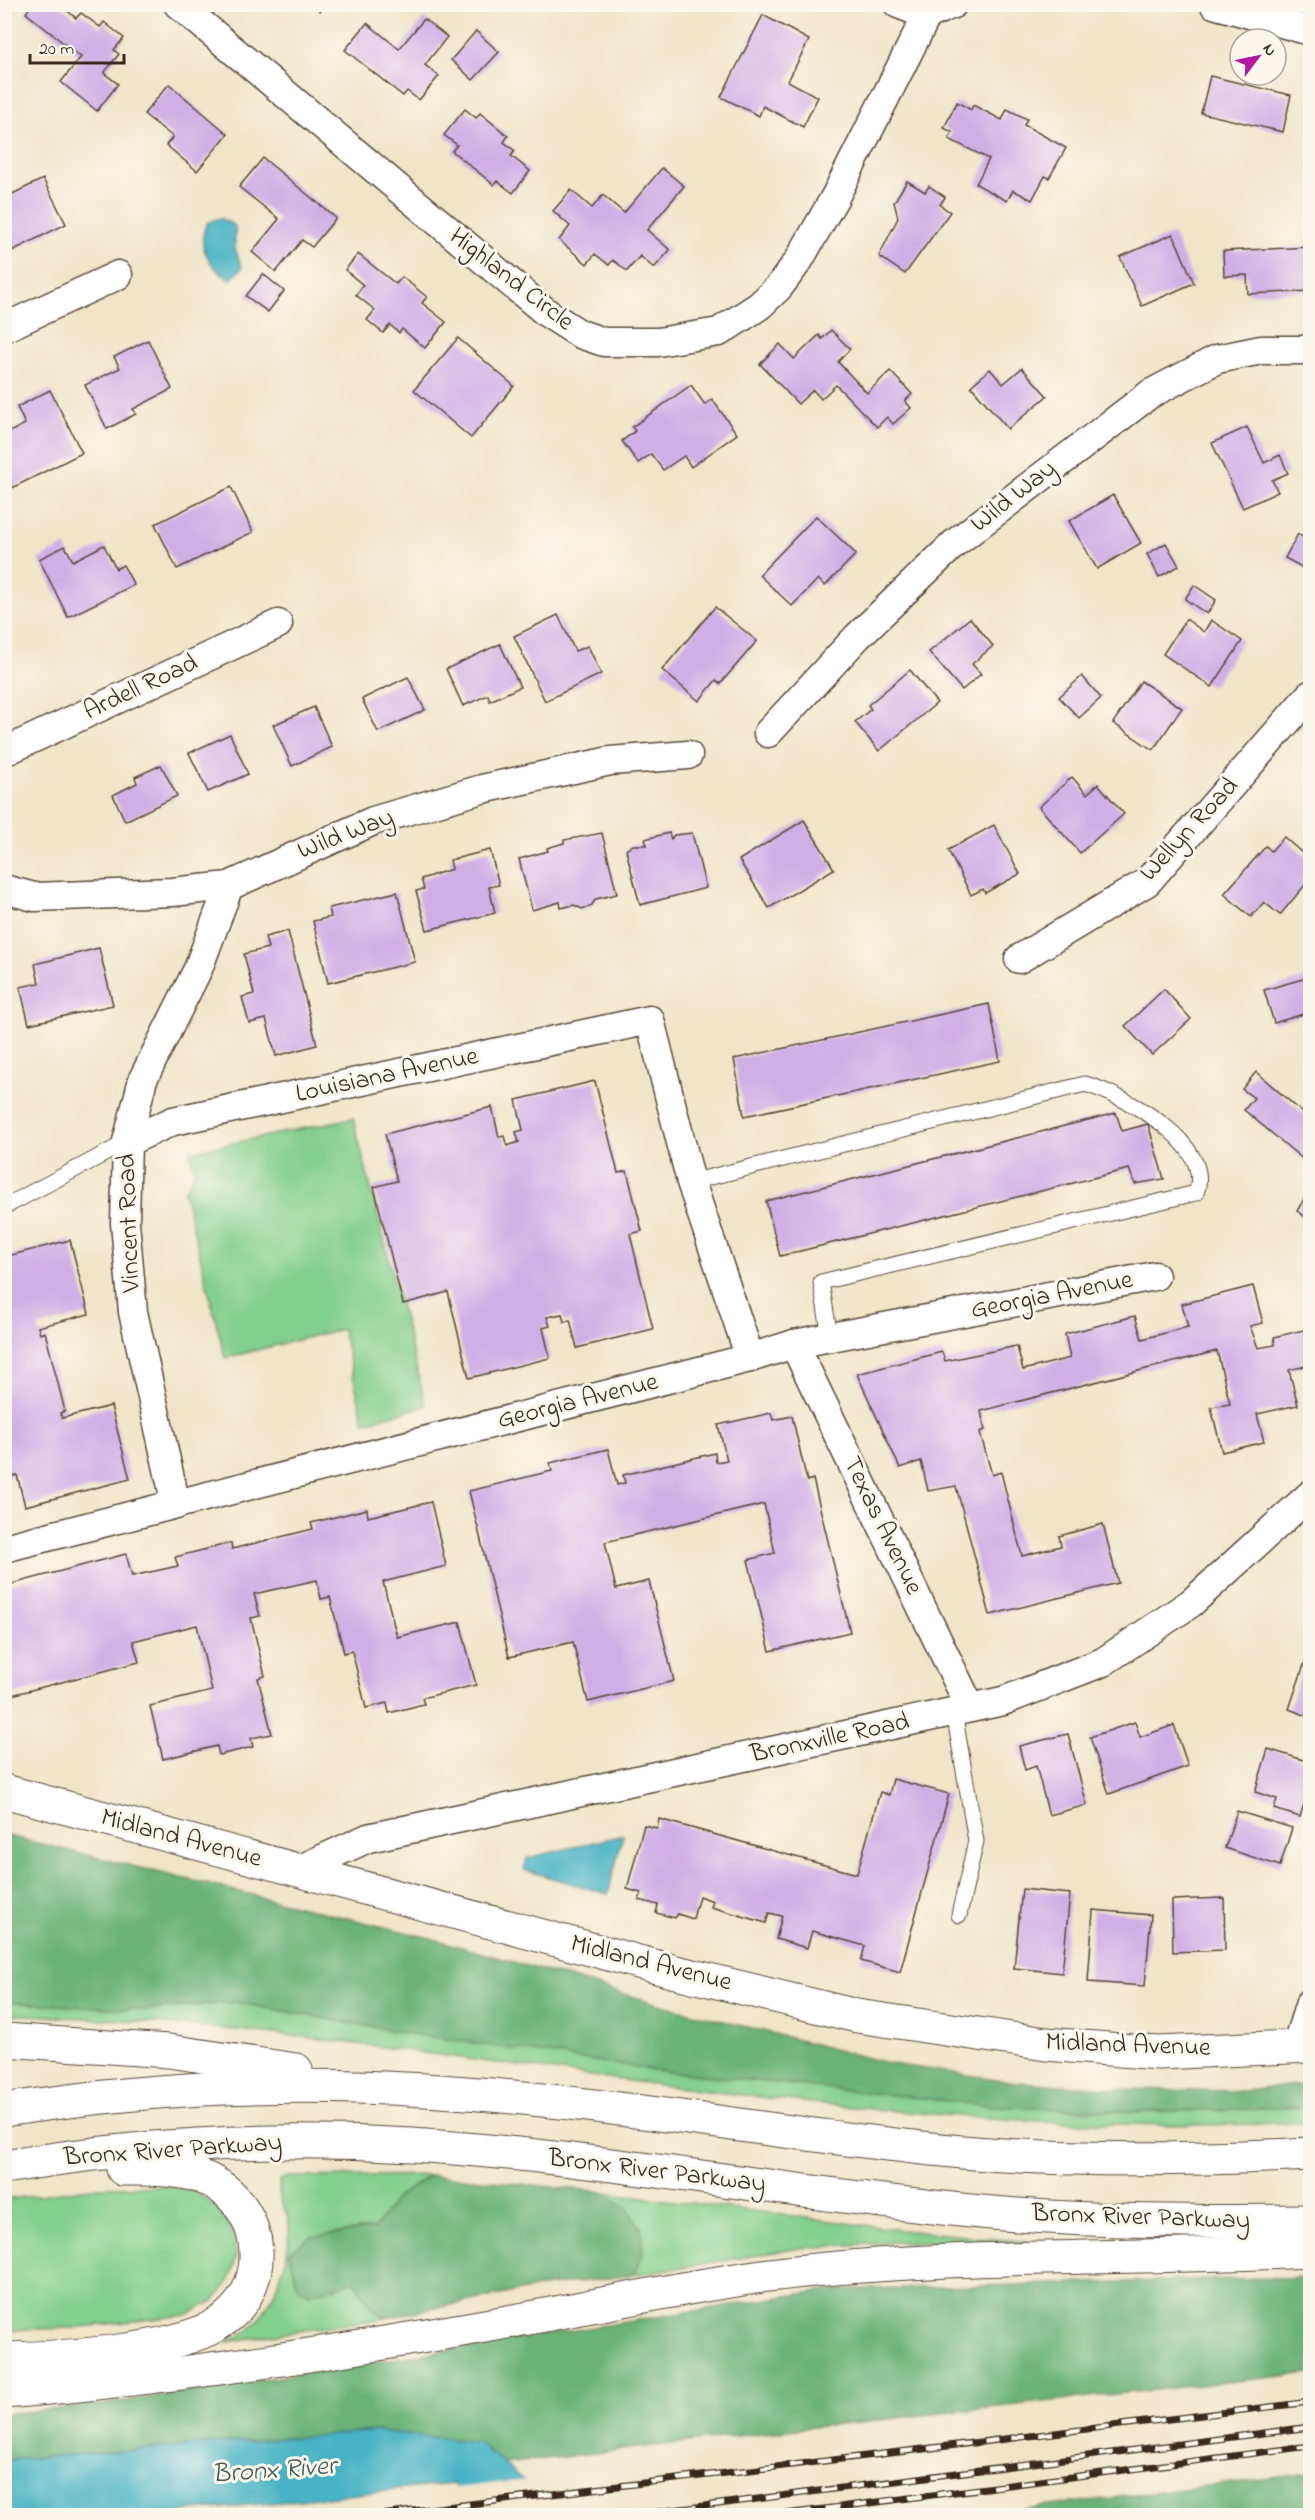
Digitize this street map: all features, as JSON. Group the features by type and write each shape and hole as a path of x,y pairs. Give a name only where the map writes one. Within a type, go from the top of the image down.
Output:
{"main road":[{"name":"Midland Avenue","path":"4,1791 672,1971 857,2016 1046,2044 1158,2053 1303,2047"},
{"path":"4,2040 169,2051 428,2090 975,2153 1092,2158 1311,2154"},
{"path":"4,2110 95,2098 210,2088 317,2086 428,2090"},
{"name":"Bronx River Parkway","path":"9,2166 188,2146 297,2142 355,2143 525,2155 983,2212 1098,2220 1311,2221"},
{"path":"4,2359 66,2356 147,2346 179,2340 206,2331 229,2316 239,2306 252,2282 257,2256 253,2230 240,2206 221,2187 196,2175 149,2169 9,2166"},
{"path":"4,2392 120,2380 324,2353 725,2282 807,2271 915,2263 1311,2251"}],"street":[{"name":"Highland Circle","path":"178,4 519,290 580,334 604,342 658,342 719,332 759,306 779,287 799,260 835,197 927,15"},
{"path":"898,4 927,15 953,4"},
{"path":"1215,4 1311,31"},
{"path":"4,327 118,275"},
{"name":"Wild Way","path":"768,733 857,637 955,543 1150,394 1217,359 1261,350 1311,350"},
{"name":"Ardell Road","path":"4,752 278,624"},
{"name":"Wellyn Road","path":"1019,959 1147,882 1311,695"},
{"name":"Wild Way","path":"4,889 34,897 172,892 229,886 373,822 482,789 610,761 688,755"},
{"name":"Vincent Road","path":"176,1504 134,1312 125,1223 127,1142 143,1079 198,969 229,886"},
{"name":"Louisiana Avenue","path":"127,1142 173,1121 650,1020 691,1182"},
{"path":"691,1182 750,1358"},
{"name":"Georgia Avenue","path":"4,1548 750,1358 794,1344 1155,1276"},
{"name":"Texas Avenue","path":"794,1344 962,1709"},
{"name":"Bronxville Road","path":"296,1870 368,1838 1003,1701 1103,1662 1191,1603 1309,1500"},
{"path":"1303,2047 1311,2002"}],"lane":[{"path":"691,1182 1085,1084 1110,1091 1148,1114 1182,1140 1198,1173 1199,1183 1196,1193 822,1282 830,1337"},
{"path":"4,1207 127,1142"},
{"path":"959,1915 976,1841 962,1709"}],"green space":[{"path":"353,1118 426,1406 364,1422 342,1329 225,1358 184,1191 195,1173 190,1152"},
{"path":"4,1835 434,1939 662,2005 891,2064 1017,2082 1122,2089 1246,2091 1310,2083 1310,2107 1141,2112 995,2106 661,2071 404,2033 235,2002 145,2010 5,2002"},
{"path":"4,2002 145,2010 235,2002 404,2033 995,2106 1141,2112 1310,2107 1310,2122 1223,2125 1137,2124 964,2116 878,2109 706,2091 263,2033 126,2021 5,2014"},
{"path":"431,2175 397,2197 375,2228 311,2237 334,2288 354,2281 373,2309 386,2318 226,2342 247,2331 256,2322 272,2297 283,2267 287,2252 289,2224 280,2200 280,2180 288,2177"},
{"path":"431,2175 603,2192 628,2209 641,2229 643,2254 633,2275 535,2288 386,2318 373,2309 354,2281 309,2294 298,2287 289,2252 311,2237 375,2228 397,2197"},
{"path":"169,2186 195,2192 219,2209 233,2234 236,2256 230,2280 214,2301 186,2315 74,2328 5,2330 4,2200 98,2187"},
{"path":"603,2192 902,2230 1052,2244 900,2242 801,2248 633,2275 643,2254 628,2209"},
{"path":"1310,2277 1310,2373 813,2427 504,2464 477,2442 379,2431 5,2460 5,2414 114,2403 826,2290"},
{"path":"1310,2473 1310,2515 978,2515"}],"water":[{"path":"220,218 235,226 235,248 242,268 230,280 216,269 206,255 204,247 204,231 208,222"},
{"path":"623,1835 608,1894 524,1870 527,1858"},
{"name":"Bronx River","path":"379,2431 478,2442 560,2515 482,2515 453,2484 155,2515 5,2516 5,2460"}],"pier":[{"path":"528,2480 560,2511 524,2516 479,2515 454,2488"}],"building":[{"path":"32,4 59,4 76,18 81,13 100,27 104,22 124,38 114,50 119,54 104,73 118,84 97,111 61,82 81,57 26,13"},
{"path":"312,4 325,4 320,11"},
{"path":"763,15 809,40 788,81 818,97 803,127 763,106 759,116 721,97"},
{"path":"424,19 447,37 425,65 439,76 419,100 407,91 403,96 345,50 367,23 399,49"},
{"path":"476,31 499,52 473,80 451,60"},
{"path":"1210,76 1228,80 1228,87 1257,87 1291,95 1283,132 1201,113"},
{"path":"169,84 228,134 197,171 166,145 173,137 144,114"},
{"path":"957,102 971,110 973,105 1002,120 1007,109 1027,119 1024,125 1066,148 1049,178 1045,176 1032,200 1013,190 1007,201 976,184 989,159 949,139 952,132 944,128"},
{"path":"465,109 476,118 480,113 508,136 504,142 515,151 511,156 530,171 513,193 497,181 494,185 452,151 457,145 444,135"},
{"path":"263,158 336,218 312,247 302,240 276,272 252,252 279,219 239,187"},
{"path":"662,168 684,186 647,230 670,250 654,268 640,256 627,271 613,260 609,265 595,254 587,264 559,240 570,226 553,211 571,190 592,208 603,195 624,213"},
{"path":"43,179 66,224 4,255 4,198"},
{"path":"907,181 925,192 929,186 945,197 940,205 950,212 905,274 879,256 898,218 894,202"},
{"path":"1173,234 1194,283 1142,306 1120,257"},
{"path":"1310,247 1310,291 1248,294 1247,275 1224,276 1223,251"},
{"path":"358,254 396,284 402,277 427,297 422,303 446,322 425,348 402,329 399,333 390,325 383,333 367,320 375,310 356,295 363,285 345,270"},
{"path":"263,274 284,291 268,312 246,296"},
{"path":"831,330 850,349 838,362 867,393 890,371 912,394 905,401 911,408 893,424 887,417 877,427 836,385 821,399 813,390 798,404 760,364 780,344 794,359 819,335 822,339"},
{"path":"458,338 514,386 471,438 414,390"},
{"path":"148,340 172,389 133,409 136,414 107,429 85,385 120,368 114,357"},
{"path":"1022,368 1047,396 1008,429 971,386 990,369 1003,384"},
{"path":"691,385 705,405 712,399 737,434 691,467 684,456 663,470 651,454 638,463 622,441 635,431 632,427"},
{"path":"50,390 82,453 4,492 4,435 25,424 17,407"},
{"path":"1247,427 1264,463 1280,455 1288,473 1272,480 1278,492 1243,508 1212,443"},
{"path":"231,487 253,532 177,569 155,524"},
{"path":"1113,495 1141,543 1097,569 1069,521"},
{"path":"816,516 856,554 825,586 818,579 792,606 759,575"},
{"path":"1298,534 1310,541 1309,571 1285,558"},
{"path":"1166,543 1179,566 1159,577 1147,554"},
{"path":"104,545 116,569 123,565 134,585 68,617 39,559 65,546 73,561"},
{"path":"1194,585 1216,600 1207,614 1185,599"},
{"path":"715,607 757,641 720,684 716,680 699,701 662,670"},
{"path":"558,615 575,651 588,646 601,674 545,701 514,636"},
{"path":"970,618 993,646 972,664 981,674 962,690 929,652"},
{"path":"1186,619 1204,632 1211,620 1242,641 1212,687 1163,654"},
{"path":"500,644 520,687 490,701 488,695 463,706 446,669"},
{"path":"910,670 937,703 879,751 855,722 871,709 868,705"},
{"path":"1082,676 1101,698 1079,718 1059,697"},
{"path":"408,677 425,710 378,732 362,699"},
{"path":"1141,681 1182,708 1153,750 1113,723"},
{"path":"314,707 332,747 292,766 273,725"},
{"path":"230,734 248,774 208,792 189,753"},
{"path":"161,765 177,796 125,821 113,795 137,783 135,777"},
{"path":"1072,777 1087,794 1098,784 1124,814 1080,853 1039,807"},
{"path":"804,820 834,869 769,908 739,860"},
{"path":"994,825 1020,874 985,893 983,889 971,895 948,850"},
{"path":"602,833 617,894 596,899 591,906 582,909 574,905 561,908 560,902 532,910 519,859 548,851 547,848 564,843 564,840"},
{"path":"669,833 671,839 674,835 692,833 706,888 640,905 626,850 633,845 647,845 645,839"},
{"path":"1284,837 1310,860 1310,879 1280,915 1264,902 1251,917 1224,894 1266,846 1271,851"},
{"path":"490,850 499,885 489,887 495,913 427,930 416,891 424,889 421,879 452,869 450,860"},
{"path":"397,892 415,962 328,983 313,921 331,917 329,908"},
{"path":"288,931 317,1045 276,1056 266,1019 249,1023 242,997 254,994 244,954 268,948 265,937"},
{"path":"99,948 113,1005 29,1024 20,987 39,983 35,964"},
{"path":"1310,977 1310,1012 1274,1023 1264,990"},
{"path":"1164,989 1191,1019 1152,1055 1125,1026"},
{"path":"989,1004 1000,1061 744,1116 734,1059"},
{"path":"1256,1072 1310,1119 1310,1154 1305,1161 1244,1110 1254,1098 1242,1089"},
{"path":"595,1081 618,1173 627,1171 642,1231 630,1234 653,1329 577,1348 570,1320 564,1322 562,1314 547,1317 550,1326 543,1328 550,1358 469,1378 448,1292 403,1304 374,1187 397,1181 385,1134 492,1107 499,1137 504,1136 507,1146 519,1142 516,1132 523,1130 516,1100"},
{"path":"1116,1113 1122,1131 1148,1124 1164,1179 1135,1184 1129,1169 780,1256 766,1201"},
{"path":"1310,1189 1310,1220 1297,1211"},
{"path":"70,1240 89,1314 38,1327 40,1334 45,1332 65,1411 60,1413 62,1418 111,1406 130,1479 25,1506 17,1475 4,1478 4,1257"},
{"path":"1253,1286 1263,1323 1250,1326 1258,1348 1275,1345 1274,1337 1308,1329 1310,1337 1310,1365 1289,1370 1298,1405 1257,1414 1264,1442 1222,1452 1211,1407 1230,1404 1217,1351 981,1411 985,1430 980,1432 992,1475 1001,1472 1022,1556 1061,1546 1059,1536 1103,1524 1118,1583 990,1615 956,1486 928,1491 921,1461 900,1468 857,1374 942,1352 945,1361 1017,1346 1023,1370 1070,1358 1065,1334 1135,1316 1142,1339 1188,1327 1182,1304"},
{"path":"771,1413 773,1420 792,1416 807,1481 813,1479 850,1632 770,1651 748,1560 775,1553 764,1504 605,1542 616,1589 649,1581 674,1681 588,1702 573,1642 509,1657 469,1491 552,1471 550,1463 608,1449 617,1485 625,1483 623,1475 715,1453 716,1462 727,1460 718,1425"},
{"path":"431,1502 446,1566 383,1582 397,1637 460,1622 476,1685 422,1698 424,1704 389,1713 387,1703 366,1708 352,1651 344,1653 330,1597 321,1599 317,1580 254,1594 260,1616 251,1618 265,1676 258,1678 272,1734 251,1738 253,1747 219,1755 217,1746 163,1759 150,1706 212,1691 197,1625 133,1641 139,1662 4,1697 4,1586 126,1554 132,1576 178,1566 175,1557 231,1543 232,1549 313,1529 311,1523 367,1509 368,1517"},
{"path":"1310,1647 1310,1717 1289,1709"},
{"path":"1135,1722 1140,1737 1174,1725 1188,1766 1109,1794 1090,1737"},
{"path":"1068,1734 1087,1805 1049,1815 1036,1766 1025,1770 1019,1746"},
{"path":"1268,1749 1310,1762 1310,1785 1300,1817 1274,1809 1277,1799 1255,1792"},
{"path":"893,1779 949,1794 900,1972 861,1961 865,1946 812,1931 807,1948 776,1939 782,1916 769,1913 766,1923 711,1907 713,1901 699,1896 693,1919 678,1914 675,1918 656,1913 658,1905 639,1900 641,1893 627,1889 644,1825 657,1828 659,1819 857,1874 880,1792 889,1795"},
{"path":"1237,1811 1292,1828 1280,1866 1225,1848"},
{"path":"1022,1889 1070,1894 1062,1973 1014,1968"},
{"path":"1224,1898 1225,1950 1173,1952 1172,1900"},
{"path":"1093,1910 1151,1915 1145,1986 1088,1982"}],"railway":[{"path":"372,2516 1310,2402"},
{"path":"627,2516 1310,2427"},
{"path":"770,2516 1310,2446"}]}
